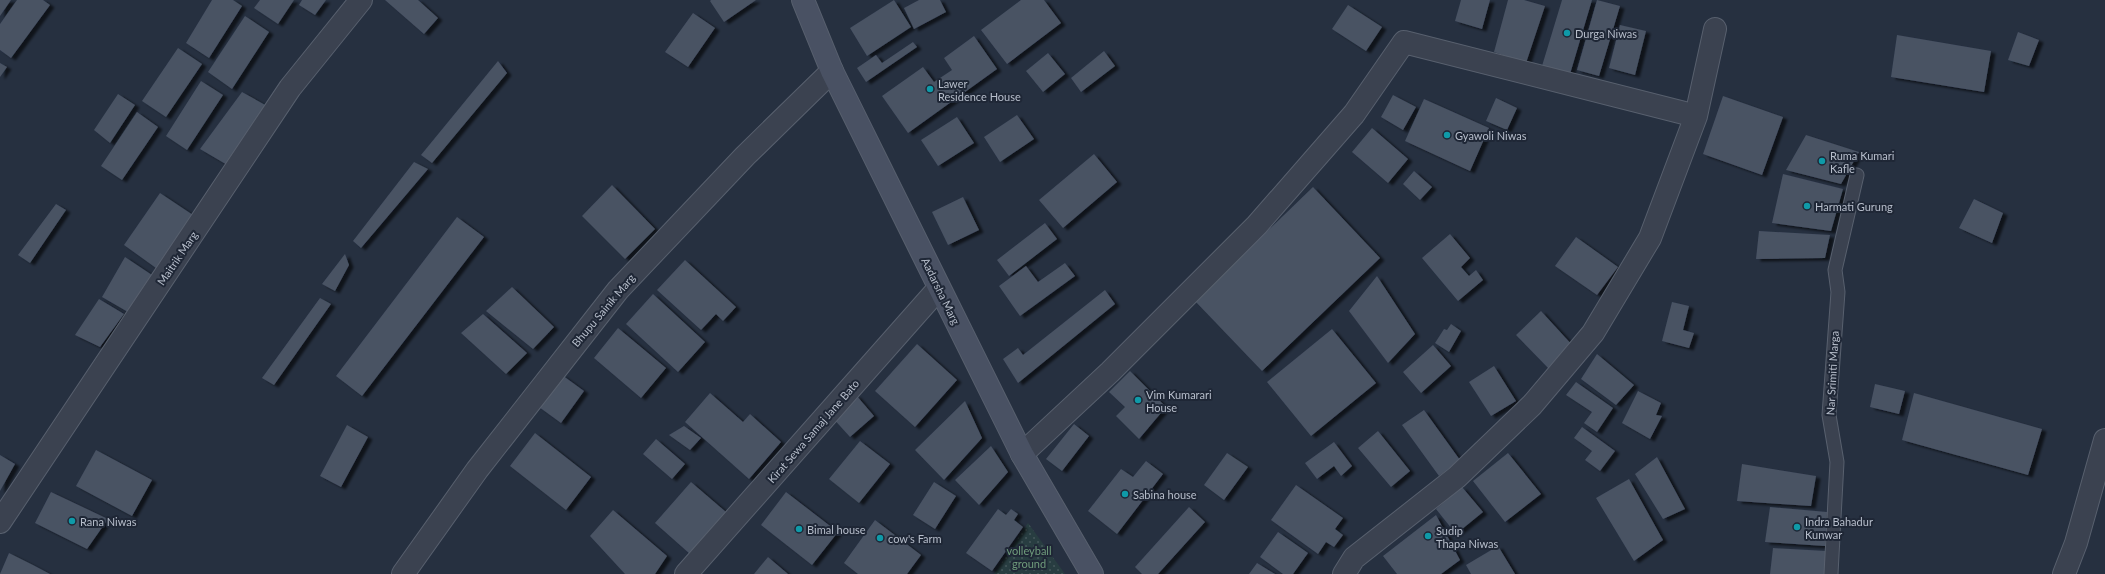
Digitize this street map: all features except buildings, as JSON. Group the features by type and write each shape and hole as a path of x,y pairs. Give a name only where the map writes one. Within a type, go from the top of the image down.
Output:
{"main road":[{"name":"Aadarsha Marg","path":"803,0 832,71 1022,454 1092,574"}],"street":[{"name":"Maitrik Marg","path":"0,522 290,88 361,0"},
{"path":"1344,574 1354,558 1457,477 1532,405 1593,333 1650,238 1696,116 1715,29"},
{"path":"1022,454 1110,372 1257,225 1354,114 1404,42 1696,116"},
{"name":"Bhupu Sainik Marg","path":"403,574 477,470 618,290 745,156 832,71"},
{"name":"Kirat Sewa Samaj Jane Bato","path":"686,574 939,288"},
{"path":"2064,574 2076,543 2105,440"}],"lane":[{"name":"Nar Srimiti Marga","path":"1831,574 1837,462 1829,415 1838,292 1835,270 1857,175"},
{"path":"2074,574 2076,543"}],"green space":[{"name":"volleyball ground","path":"1028,523 1065,574 994,574"}],"place":[{"name":"Durga Niwas","path":"1567,33"},
{"name":"Lawer Residence House","path":"930,89"},
{"name":"Gyawoli Niwas","path":"1447,135"},
{"name":"Ruma Kumari Kafle","path":"1822,161"},
{"name":"Harmati Gurung","path":"1807,206"},
{"name":"Vim Kumarari House","path":"1138,400"},
{"name":"Sabina house","path":"1125,494"},
{"name":"Rana Niwas","path":"72,521"},
{"name":"Indra Bahadur Kunwar","path":"1797,527"},
{"name":"Bimal house","path":"799,529"},
{"name":"Sudip Thapa Niwas","path":"1428,536"},
{"name":"cow's Farm","path":"880,538"}]}
